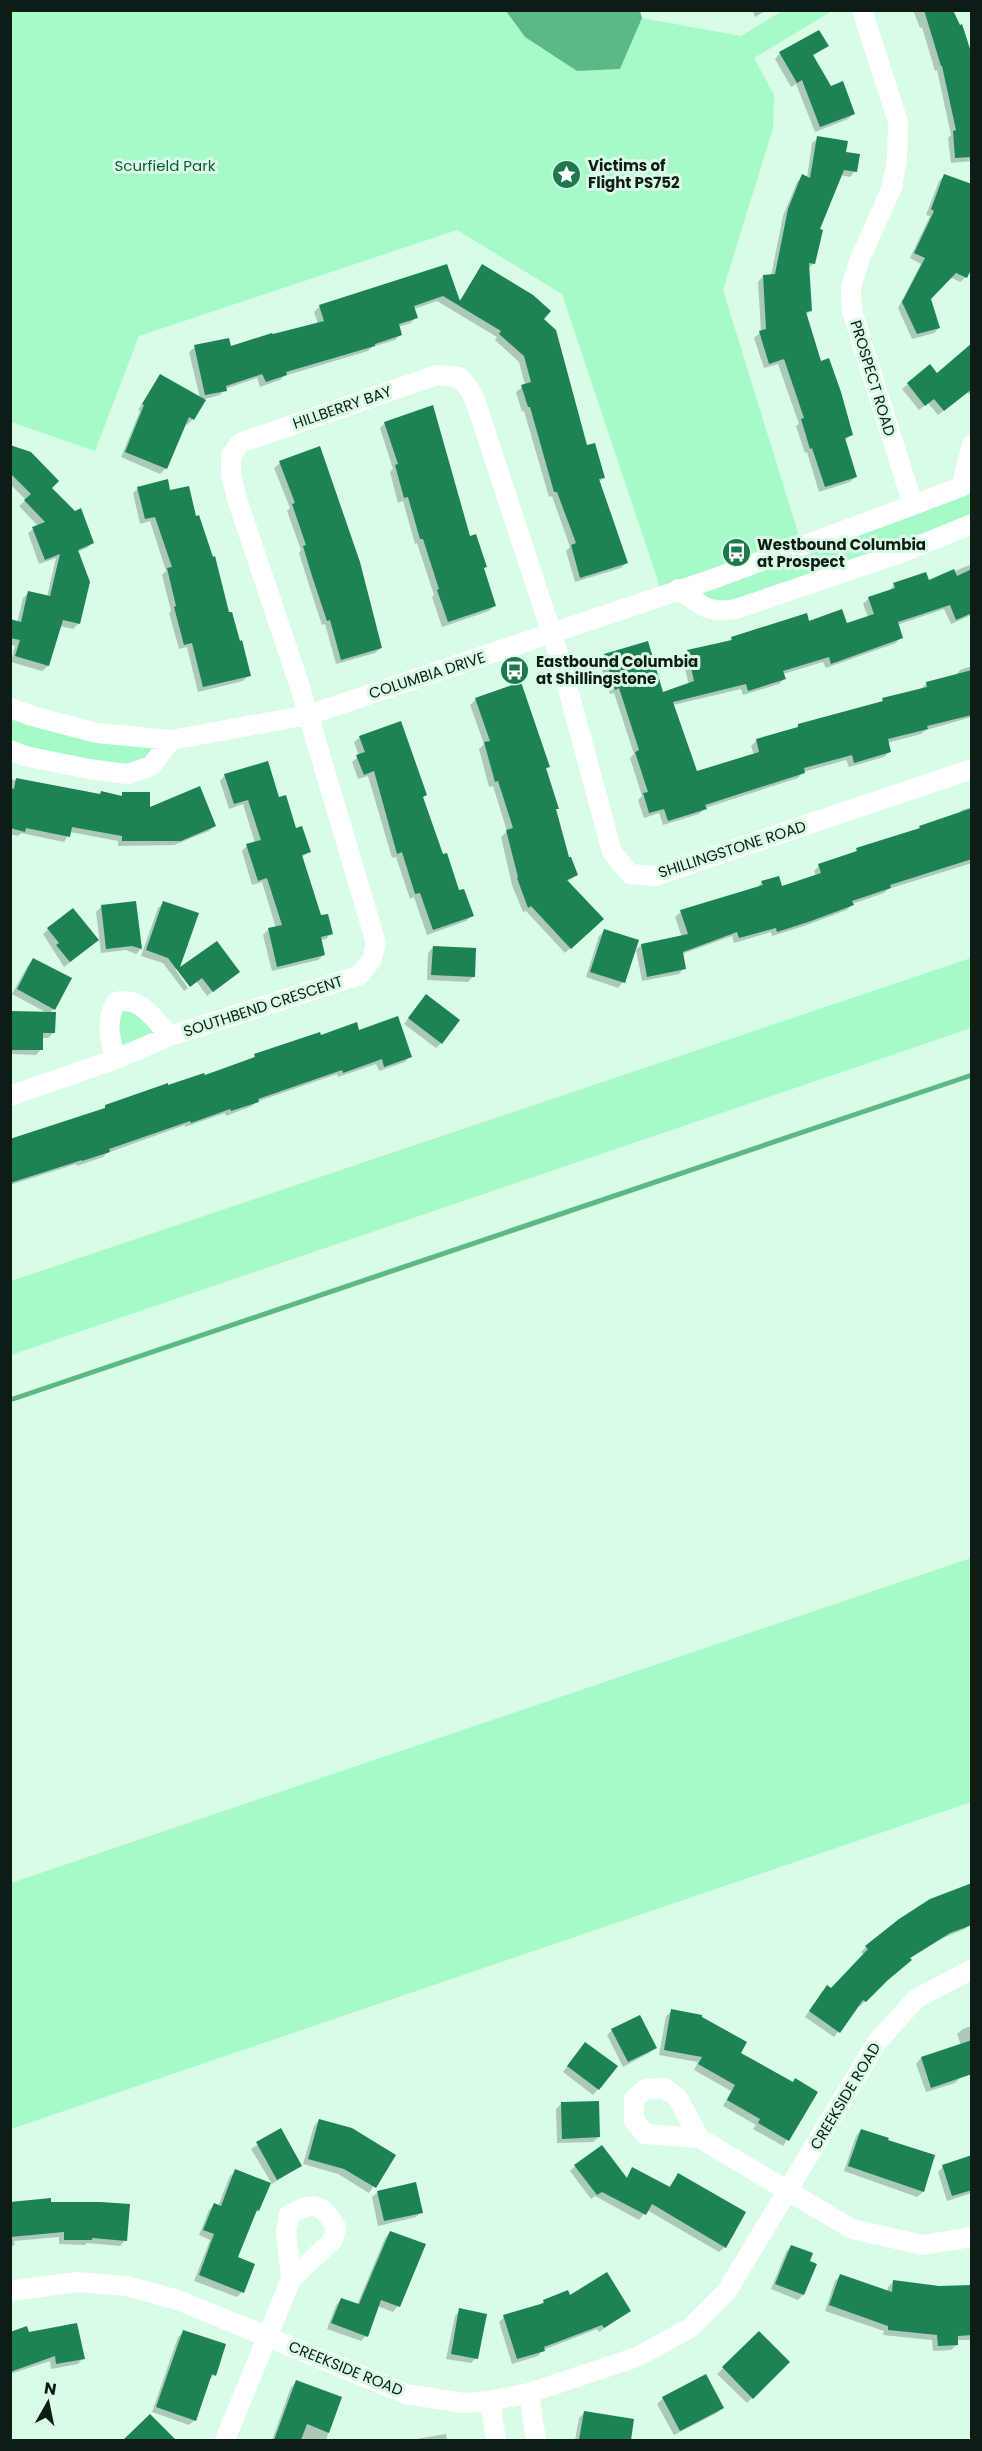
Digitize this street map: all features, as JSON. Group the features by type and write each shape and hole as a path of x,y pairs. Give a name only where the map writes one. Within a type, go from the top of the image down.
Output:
{"street":[{"name":"PROSPECT ROAD","path":"862,10 898,122 898,150 892,187 860,259 851,287 852,311 913,505"},
{"name":"HILLBERRY BAY","path":"308,715 237,499 231,475 231,456 240,443 264,433 412,383 437,375 459,377 469,390 476,403 552,633"},
{"name":"COLUMBIA DRIVE","path":"10,708 97,733 171,740 308,715 710,580 913,505 966,483 972,445"},
{"path":"678,589 704,607 718,612 736,609 903,552 972,524"},
{"name":"SHILLINGSTONE ROAD","path":"552,633 612,852 630,874 655,876 972,769"},
{"name":"SOUTHBEND CRESCENT","path":"10,1096 116,1059 170,1036 360,975 372,959 376,943 308,715"},
{"path":"10,750 25,756 128,774 150,766 171,740"},
{"path":"116,1059 110,1039 109,1020 110,1011 116,1002 135,1001 170,1036"},
{"name":"CREEKSIDE ROAD","path":"10,2291 78,2282 127,2286 178,2300 406,2394 463,2403 490,2401 529,2393 637,2356 690,2328 727,2291 877,2042 916,1999 972,1969"},
{"path":"699,2138 852,2229 923,2245 972,2237"},
{"path":"225,2440 291,2279"},
{"path":"529,2393 537,2440"},
{"path":"490,2401 496,2440"}],"green space":[{"name":"Scurfield Park","path":"11,11 506,11 525,37 577,71 620,69 642,18 741,36 782,11 832,11 754,58 774,95 773,128 723,290 803,549 965,489 971,445 971,523 726,615 695,586 663,596 562,294 457,230 139,336 95,451 11,422"},
{"path":"10,708 171,740 128,774 11,750"},
{"path":"971,958 971,1028 11,1355 11,1281"},
{"path":"126,1000 170,1036 116,1059 116,1002"},
{"path":"971,1558 971,1802 11,2129 11,1883"}],"shaded area":[{"path":"506,11 640,11 642,18 620,69 577,71 525,37"}],"building":[{"path":"924,10 953,10 960,25 962,24 972,55 972,157 955,158 953,131 956,130 942,66"},
{"path":"819,30 829,46 813,55 831,86 843,81 855,114 820,127 802,80 797,83 779,52"},
{"path":"817,136 848,141 846,152 860,154 857,172 844,170 820,229 823,230 815,264 809,263 812,311 806,312 821,361 829,358 841,392 853,435 845,438 857,477 825,487 812,448 810,449 801,419 804,418 784,359 769,364 759,331 766,329 763,275 775,274 788,209 802,174 810,178"},
{"path":"944,174 972,184 972,268 967,278 956,273 931,299 940,328 917,334 902,302 925,258 914,253 934,211 931,209"},
{"path":"447,264 460,301 482,264 533,295 551,311 544,319 556,330 587,445 595,443 605,478 599,479 628,563 580,578 571,545 576,543 557,492 554,492 530,407 528,407 521,385 531,382 524,356 499,334 501,331 443,296 414,306 418,318 399,324 402,335 375,344 375,346 286,372 287,375 266,382 262,374 226,386 227,391 205,395 194,345 229,338 231,346 272,333 324,321 319,305"},
{"path":"972,343 972,389 944,411 934,399 925,406 907,383 930,364 937,373"},
{"path":"160,374 206,400 194,420 189,417 167,469 125,452 144,405 142,404"},
{"path":"433,405 470,536 476,534 496,606 448,622 423,539 420,539 408,497 404,498 395,465 398,464 384,422"},
{"path":"10,445 31,452 59,481 52,488 75,511 81,508 94,543 78,550 90,582 80,624 63,620 49,666 15,656 20,640 10,638 10,619 21,622 28,591 50,596 60,554 45,560 32,527 45,522 24,500 31,494 10,473"},
{"path":"320,446 360,562 382,648 341,660 330,620 327,621 303,546 306,545 292,504 295,503 279,461"},
{"path":"168,479 170,490 189,486 196,516 199,515 213,557 215,556 229,612 232,612 240,641 242,640 251,676 203,687 192,643 184,645 167,568 172,567 155,517 145,519 137,487"},
{"path":"954,569 957,576 972,569 972,613 956,620 950,605 898,622 903,638 831,664 829,657 783,671 786,679 748,691 746,684 673,702 697,771 759,752 756,739 798,727 798,724 883,701 882,698 927,687 926,682 972,670 972,715 888,739 891,752 854,763 852,755 804,768 805,773 705,805 707,809 668,821 664,809 649,813 643,793 648,792 635,752 639,750 619,688 615,690 604,654 648,641 663,692 694,681 687,650 732,640 731,637 807,613 809,621 842,609 847,623 874,614 868,597 895,588 893,583 926,572 929,580"},
{"path":"521,682 550,767 546,768 559,809 556,809 569,857 578,875 567,880 604,919 571,949 531,906 528,908 517,878 506,830 513,828 498,781 495,782 484,742 490,741 475,698"},
{"path":"401,721 427,795 423,797 443,854 447,853 459,890 464,889 474,916 433,930 420,893 415,894 402,852 397,854 374,771 364,775 356,755 365,752 359,736"},
{"path":"268,761 279,797 286,795 296,828 302,826 311,852 302,855 321,915 328,914 333,934 321,937 325,955 277,967 268,928 282,925 267,878 258,881 246,844 261,840 248,800 234,804 224,774"},
{"path":"16,778 100,794 101,791 122,796 122,792 150,792 150,807 200,786 216,826 181,841 122,841 122,836 72,827 70,837 26,828 25,832 10,828 10,788 14,789"},
{"path":"972,808 972,859 890,885 891,888 852,901 854,905 777,932 776,928 739,938 737,932 683,952 686,969 647,977 641,944 688,934 680,910 763,885 761,881 779,876 782,886 821,873 818,864 857,851 856,848 920,828 919,826"},
{"path":"136,901 142,949 132,946 106,949 101,905"},
{"path":"163,901 199,913 180,967 217,941 240,972 213,992 202,978 190,987 168,958 146,950"},
{"path":"73,908 99,940 70,962 56,945 59,943 47,928"},
{"path":"604,929 639,940 625,983 590,972"},
{"path":"433,946 476,948 475,977 431,975"},
{"path":"33,958 72,978 55,1010 17,989"},
{"path":"426,994 460,1020 442,1044 408,1018"},
{"path":"10,1011 56,1012 55,1033 43,1033 43,1050 10,1050"},
{"path":"398,1016 412,1057 384,1067 382,1059 343,1073 342,1070 258,1099 259,1102 231,1111 230,1109 191,1123 190,1121 109,1149 110,1152 10,1183 10,1139 105,1108 105,1105 168,1083 168,1085 204,1073 205,1075 255,1057 254,1054 320,1032 321,1035 357,1022 359,1030"},
{"path":"972,1883 972,1925 950,1933 910,1958 912,1960 866,2002 863,2000 840,2033 809,2011 827,1985 831,1988 868,1949 865,1946 899,1919 930,1899"},
{"path":"671,2009 702,2015 747,2042 741,2053 793,2082 795,2078 818,2092 789,2141 758,2123 760,2119 727,2100 735,2085 698,2064 702,2057 664,2050"},
{"path":"640,2015 657,2048 628,2062 611,2029"},
{"path":"972,2040 972,2074 931,2088 921,2057"},
{"path":"585,2042 618,2066 599,2090 567,2066"},
{"path":"599,2101 600,2137 562,2139 561,2102"},
{"path":"319,2119 352,2128 396,2155 376,2188 344,2169 308,2159"},
{"path":"281,2128 302,2166 277,2180 256,2142"},
{"path":"861,2129 935,2155 924,2192 848,2166"},
{"path":"602,2145 627,2178 632,2167 670,2187 678,2173 746,2212 726,2248 652,2204 646,2215 602,2192 597,2195 574,2165"},
{"path":"972,2155 972,2190 952,2196 942,2165"},
{"path":"235,2169 271,2183 238,2257 255,2264 244,2293 199,2275 214,2234 203,2230 214,2203 221,2206"},
{"path":"416,2182 423,2213 384,2221 377,2191"},
{"path":"51,2198 51,2202 130,2204 127,2241 92,2238 92,2240 64,2240 64,2232 10,2237 10,2202"},
{"path":"390,2231 426,2244 400,2307 381,2300 368,2337 331,2323 341,2298 359,2304"},
{"path":"791,2245 813,2253 810,2261 817,2264 804,2295 775,2284"},
{"path":"607,2272 631,2311 604,2328 602,2325 544,2347 545,2351 517,2359 503,2315 544,2303 543,2300 568,2290 570,2295"},
{"path":"840,2274 892,2292 893,2280 939,2286 972,2285 972,2335 958,2336 958,2345 938,2346 937,2335 888,2330 888,2326 829,2305"},
{"path":"459,2308 487,2314 478,2359 451,2354"},
{"path":"77,2323 85,2359 56,2364 55,2356 10,2372 10,2332 27,2326 29,2332"},
{"path":"183,2330 226,2344 216,2376 212,2374 196,2421 156,2407"},
{"path":"759,2331 790,2362 753,2399 722,2367"},
{"path":"706,2374 724,2408 680,2431 662,2397"},
{"path":"296,2380 342,2397 329,2433 307,2424 301,2440 274,2440"},
{"path":"584,2411 634,2419 631,2440 579,2440"},
{"path":"150,2414 176,2440 123,2440"}],"waterway":[{"path":"10,1400 972,1075"}],"place":[{"name":"Victims of Flight PS752","path":"567,174"},
{"name":"Westbound Columbia at Prospect","path":"736,553"},
{"name":"Eastbound Columbia at Shillingstone","path":"515,670"}]}
